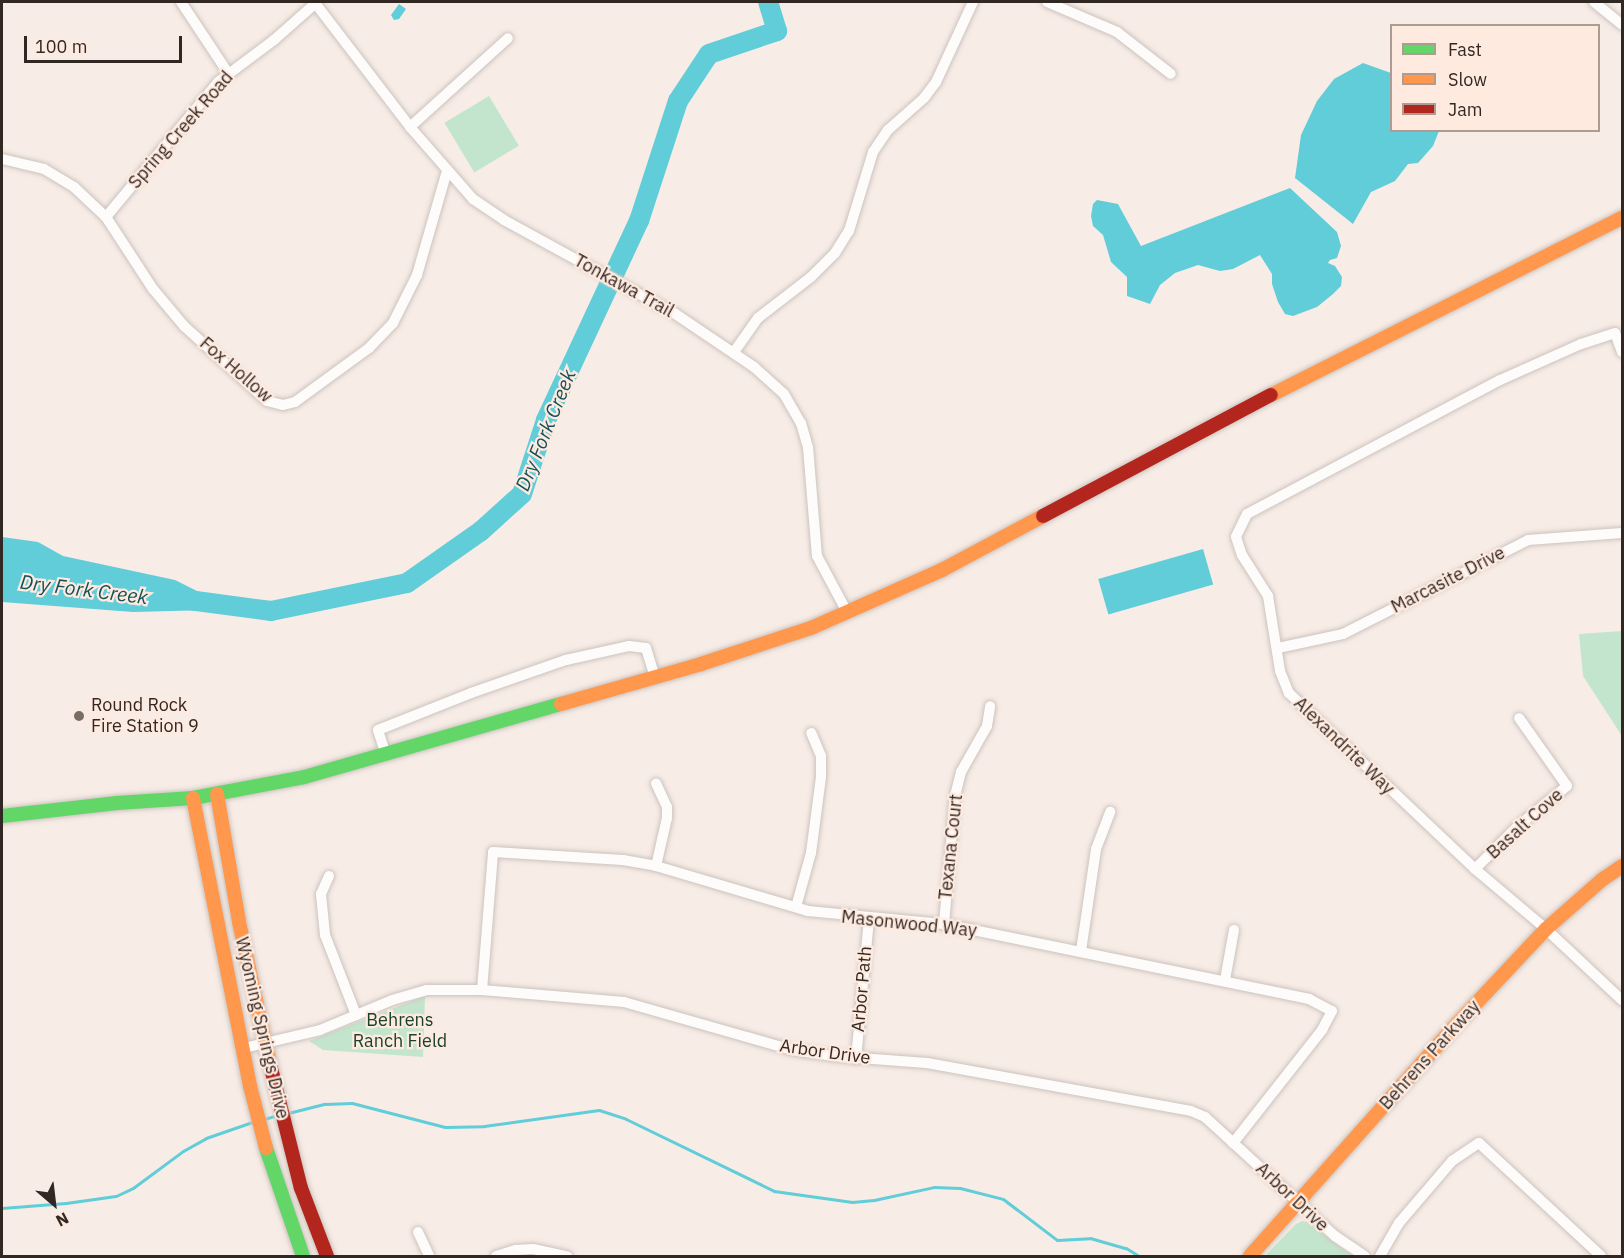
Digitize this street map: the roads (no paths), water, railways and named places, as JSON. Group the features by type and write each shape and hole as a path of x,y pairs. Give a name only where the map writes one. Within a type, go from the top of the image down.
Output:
{"main road":[{"path":"2,816 117,803 193,798 304,777 386,755 654,675 701,664 811,628 942,570 1273,394 1623,218"},
{"name":"Wyoming Springs Drive","path":"217,794 239,922 273,1080 290,1149 327,1257"},
{"name":"Wyoming Springs Drive","path":"193,798 250,1086 268,1158 303,1257"},
{"name":"Behrens Parkway","path":"1251,1257 1453,1028 1546,929 1603,879 1623,866"}],"street":[{"path":"181,2 228,73"},
{"name":"Spring Creek Road","path":"106,217 228,73 274,40 316,2"},
{"name":"Tonkawa Trail","path":"316,2 410,127 447,171 488,210 662,307 734,352 784,394 801,423 811,463 817,556 847,612"},
{"path":"734,352 758,318 811,277 835,253 852,222 873,152 888,130 924,98 936,82 973,2"},
{"path":"1047,2 1117,32 1172,74"},
{"path":"1594,2 1623,25"},
{"path":"410,127 508,38"},
{"name":"Fox Hollow","path":"2,159 44,169 74,187 106,217 168,308 267,401 283,405 295,402 369,348 393,322 417,275 447,171"},
{"name":"Alexandrite Way","path":"1623,352 1615,333 1581,344 1500,380 1247,514 1236,537 1242,555 1268,596 1280,671 1288,693 1475,869 1546,929 1623,1000"},
{"name":"Marcasite Drive","path":"1278,648 1343,634 1528,540 1623,533"},
{"path":"386,755 378,730 471,693 566,660 629,646 646,648 654,675"},
{"name":"Texana Court","path":"944,924 955,796 961,772 987,726 990,706"},
{"name":"Basalt Cove","path":"1475,869 1518,826 1567,786 1519,718"},
{"path":"796,907 811,853 820,777 821,756 811,733"},
{"path":"656,783 667,807 667,818 656,866"},
{"path":"1081,951 1096,849 1110,812"},
{"name":"Masonwood Way","path":"482,990 493,852 623,860 656,866 826,914 944,924 1225,980 1309,999 1332,1011 1322,1030 1233,1143"},
{"path":"330,876 321,894 325,935 356,1015"},
{"name":"Arbor Path","path":"856,1059 869,919"},
{"path":"1225,980 1234,930"},
{"name":"Arbor Drive","path":"244,1048 320,1030 426,990 482,990 624,1002 771,1045 856,1059 927,1063 1173,1106 1205,1117 1335,1236 1365,1257"},
{"path":"1380,1257 1399,1223 1444,1170 1479,1143 1601,1257"},
{"path":"418,1232 429,1257"},
{"path":"496,1257 516,1250 533,1249 567,1257"}],"water":[{"path":"399,4 406,9 399,19 394,20 391,15"},
{"path":"1363,63 1390,73 1390,132 1439,132 1433,146 1418,163 1408,164 1395,181 1371,192 1353,224 1295,178 1301,135 1317,101 1334,79"},
{"path":"1290,188 1337,232 1341,246 1337,258 1328,263 1335,266 1342,277 1341,286 1317,307 1293,316 1285,314 1278,302 1272,284 1272,274 1260,255 1233,269 1220,271 1198,265 1175,273 1160,285 1150,304 1127,296 1127,277 1111,262 1103,235 1093,226 1091,216 1093,204 1097,200 1118,204 1141,246"},
{"path":"2,537 38,542 63,556 175,580 201,593 210,610 133,612 2,602"},
{"path":"1203,549 1213,585 1108,615 1098,579"}],"waterway":[{"name":"Dry Fork Creek","path":"181,599 271,611 407,583 481,531 522,494 546,420 639,221 678,101 709,54 777,31 768,2"},
{"path":"288,1113 325,1104 352,1103 445,1127 484,1126 599,1110 626,1119 774,1191 852,1202 874,1200 934,1187 960,1188 1003,1199 1057,1240 1090,1238 1126,1248 1139,1256"},
{"path":"264,1119 278,1115"},
{"path":"2,1208 116,1196 133,1188 183,1151 206,1138 255,1121"}],"place":[{"name":"Round Rock Fire Station 9","path":"79,716"}],"park label":[{"name":"Behrens Ranch Field","path":"400,1031"}]}
